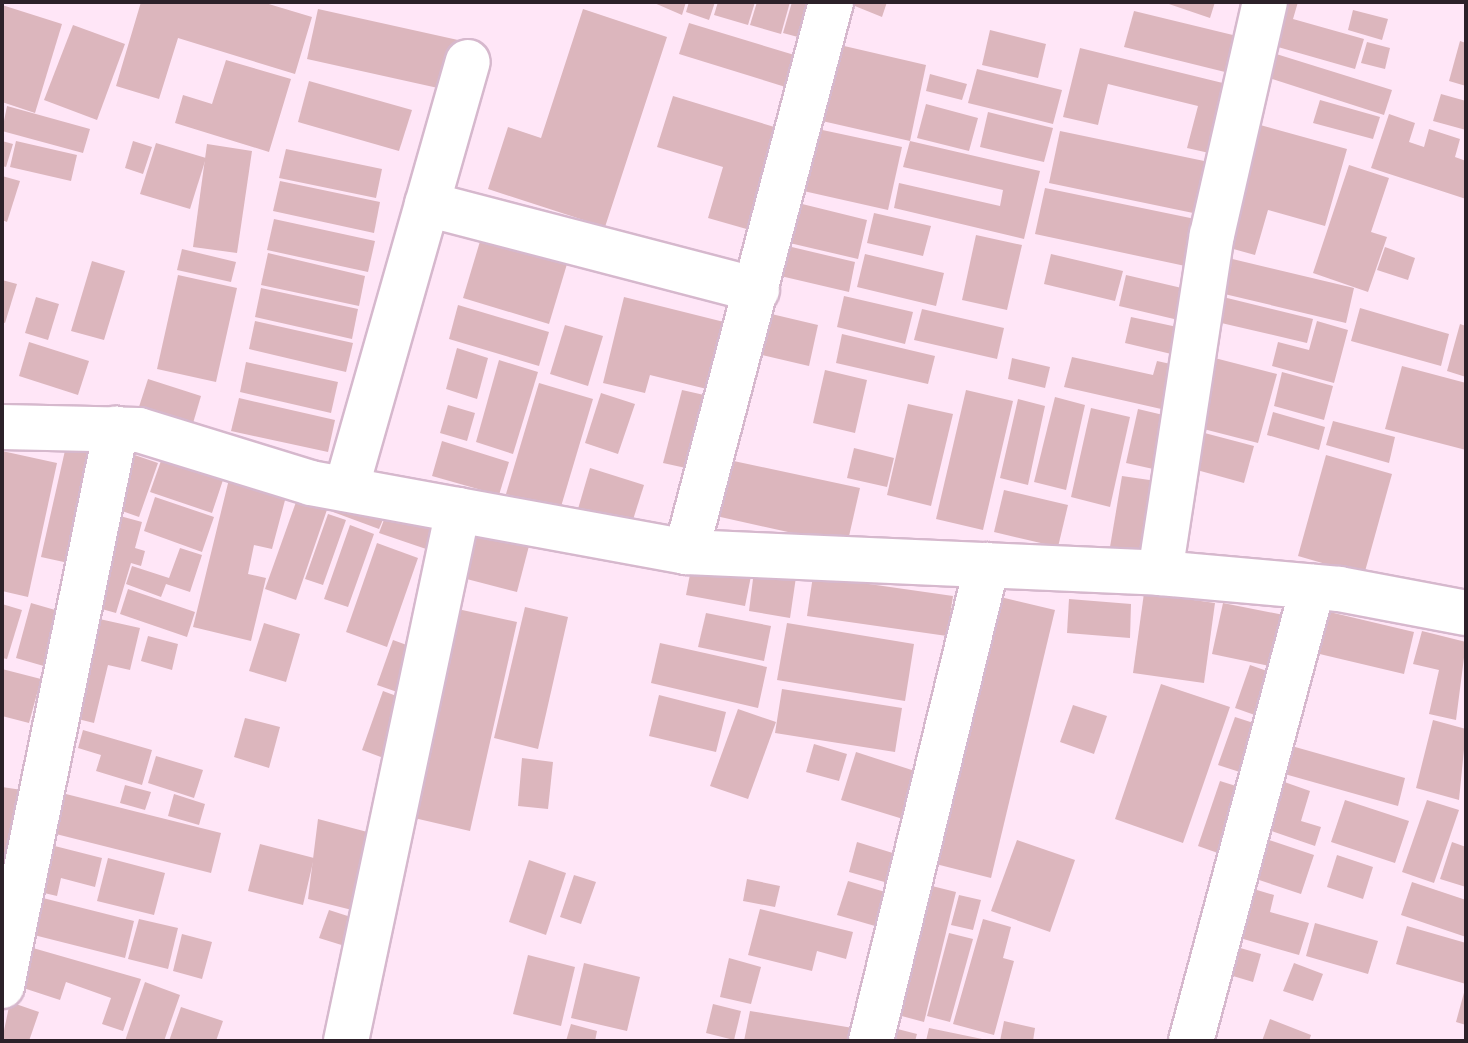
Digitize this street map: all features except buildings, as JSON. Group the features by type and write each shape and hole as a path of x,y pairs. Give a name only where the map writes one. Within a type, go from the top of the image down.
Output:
{"street":[{"path":"686,552 831,2"},
{"path":"1160,573 1212,235 1265,2"},
{"path":"346,489 468,62"},
{"path":"427,204 757,290"},
{"path":"2,427 116,429 346,489 686,552 1160,573 1313,587 1466,613"},
{"path":"2,986 116,429"},
{"path":"346,1041 458,510"},
{"path":"871,1041 987,565"},
{"path":"1191,1041 1313,587"}]}
